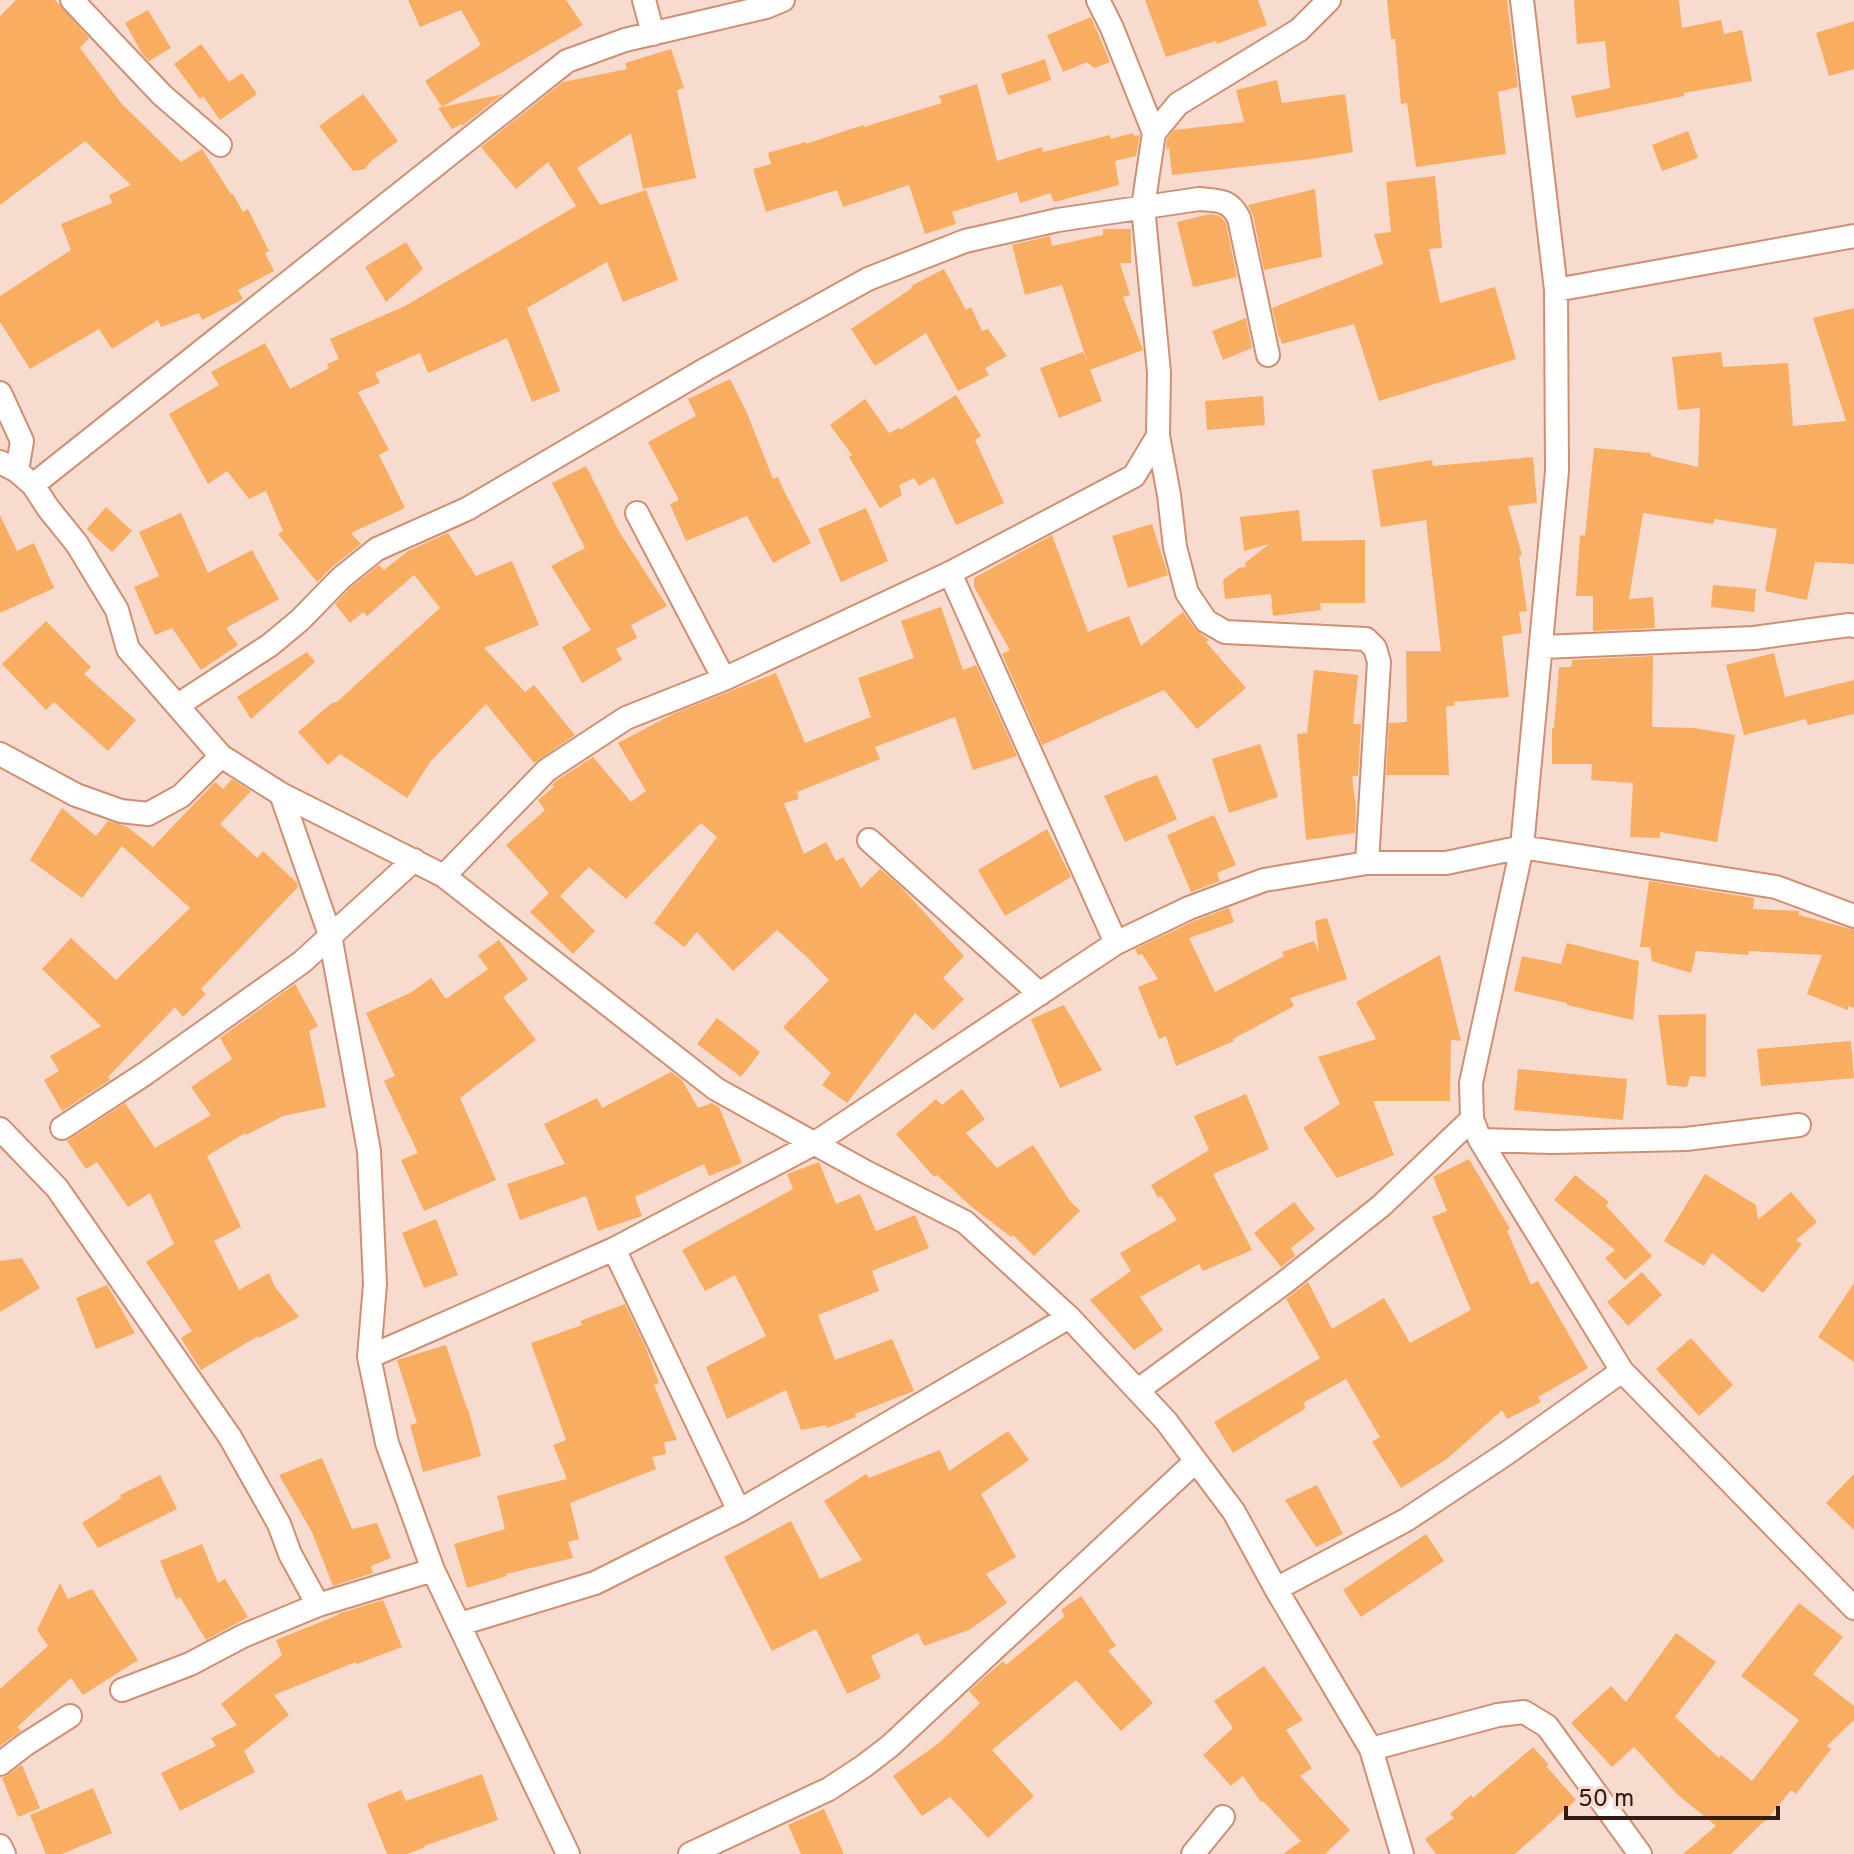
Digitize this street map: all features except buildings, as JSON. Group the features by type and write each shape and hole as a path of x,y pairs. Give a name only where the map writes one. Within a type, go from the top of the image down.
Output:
{"street":[{"path":"72,0 162,95 220,145"},
{"path":"644,0 653,34"},
{"path":"17,473 567,61 625,40 766,7 783,0"},
{"path":"1098,0 1154,133 1143,207 1159,372 1158,436 1175,547 1187,593 1206,621 1225,632 1366,639 1375,648 1379,662 1367,863"},
{"path":"1154,133 1178,104 1299,30 1329,0"},
{"path":"1522,0 1556,290 1557,471 1522,847 1471,1083 1472,1119 1480,1140 1622,1371 1854,1608"},
{"path":"178,705 270,645 300,620 341,578 377,549 467,509 706,369 868,279 965,241 1058,220 1199,199 1222,201 1233,207 1239,218 1268,355"},
{"path":"1556,290 1854,236"},
{"path":"0,393 22,441 17,473"},
{"path":"444,876 547,770 626,718 724,679 950,573 1134,476 1158,436"},
{"path":"17,473 77,544 117,610 128,649 221,756 281,794 444,876 716,1089 965,1222 1069,1317 1166,1421 1234,1512 1371,1749 1402,1854"},
{"path":"637,513 724,679"},
{"path":"950,573 1116,943"},
{"path":"1542,647 1754,638 1852,624"},
{"path":"0,754 76,795 121,811 148,814 181,796 221,756"},
{"path":"281,794 330,935 369,1151 375,1284 369,1357 387,1443 433,1570 568,1854"},
{"path":"869,840 1040,994"},
{"path":"369,1357 614,1249 815,1143 1116,943 1189,908 1264,880 1367,863 1446,863 1522,847 1776,887 1854,916"},
{"path":"62,1128 146,1073 302,962 414,860"},
{"path":"1138,1390 1284,1283 1381,1206 1472,1119"},
{"path":"1480,1140 1686,1139 1799,1125"},
{"path":"0,1129 57,1188 230,1437 279,1524 290,1554 318,1605"},
{"path":"614,1249 739,1511"},
{"path":"460,1624 595,1583 739,1511 1069,1317"},
{"path":"1276,1589 1406,1520 1622,1371"},
{"path":"690,1854 829,1789 890,1746 1196,1461"},
{"path":"122,1690 190,1664 243,1636 318,1605 433,1570"},
{"path":"1371,1749 1498,1715 1524,1712 1547,1726 1640,1854"},
{"path":"0,1764 70,1716"},
{"path":"1193,1854 1223,1817"},
{"path":"0,1846 4,1854"}]}
